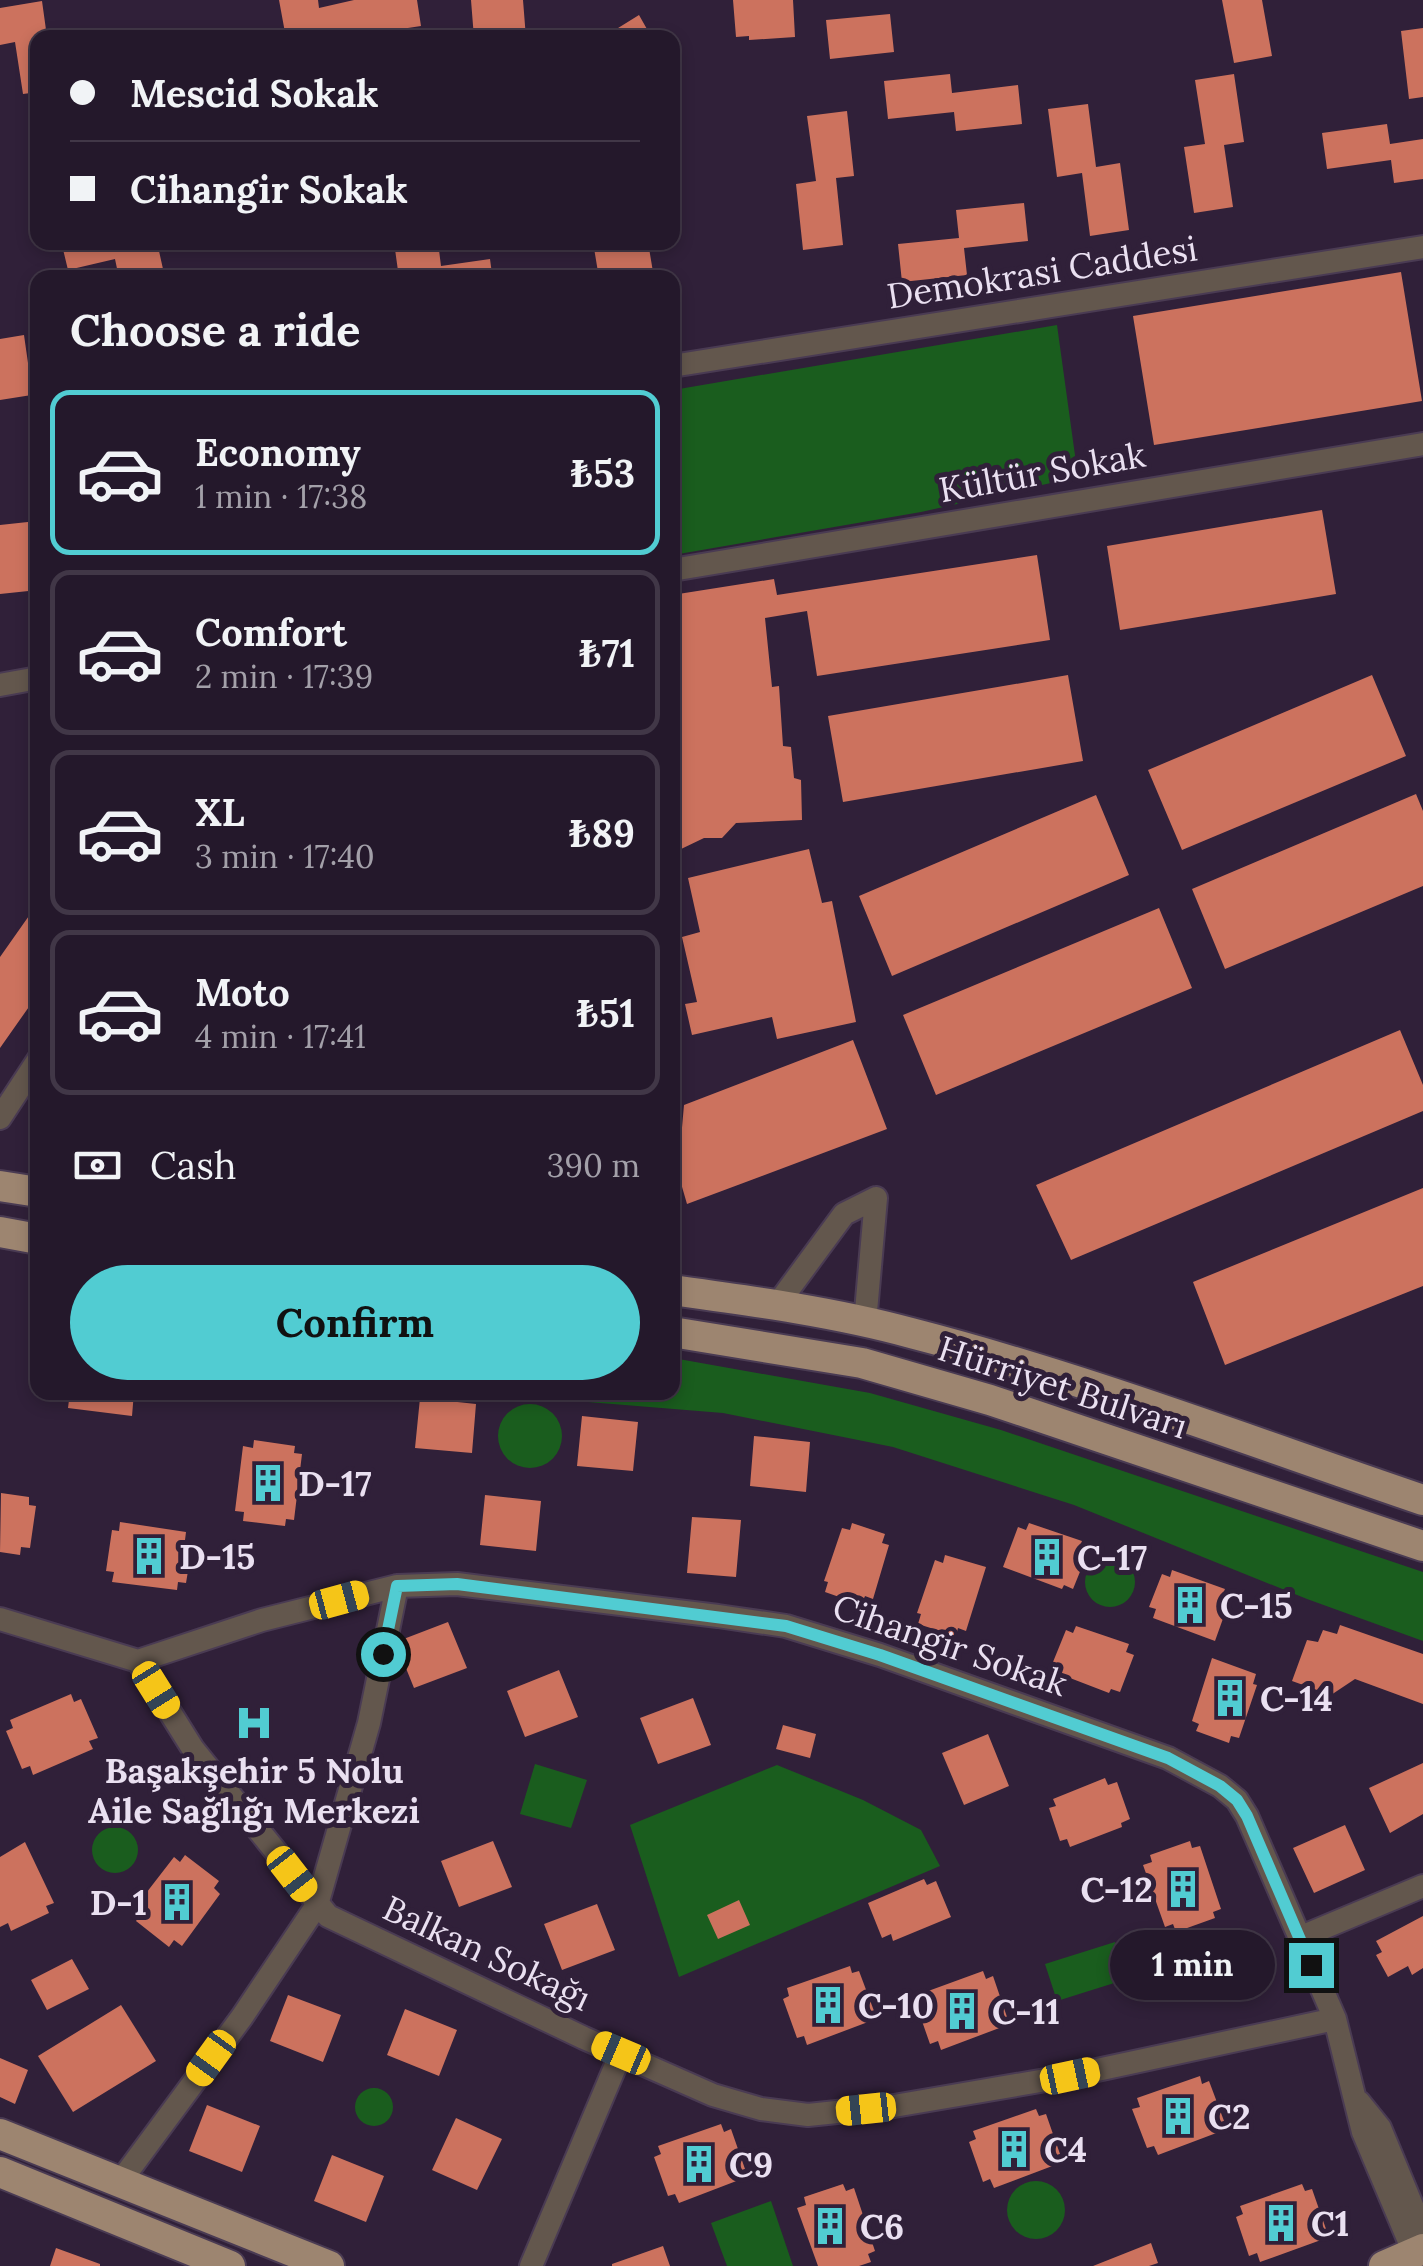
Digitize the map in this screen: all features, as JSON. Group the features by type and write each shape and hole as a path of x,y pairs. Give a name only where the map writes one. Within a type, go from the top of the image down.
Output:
{"main road":[{"path":"0,1186 30,1191"},
{"path":"0,1232 30,1238"},
{"name":"Hürriyet Bulvarı","path":"680,1291 777,1305 909,1332 1026,1367 1423,1500"},
{"name":"Hürriyet Bulvarı","path":"680,1333 862,1363 990,1400 1423,1546"},
{"path":"0,2134 329,2266"},
{"path":"0,2172 230,2266"},
{"path":"1384,2266 1420,2245"}],"street":[{"name":"Demokrasi Caddesi","path":"680,365 1423,246"},
{"name":"Kültür Sokak","path":"680,569 1423,444"},
{"path":"0,685 30,679"},
{"path":"0,1118 30,1072"},
{"path":"777,1305 844,1214 876,1198 866,1323"},
{"name":"Cihangir Sokak","path":"138,1661 262,1620 397,1586 457,1584 786,1626 880,1655 1168,1758 1220,1786 1237,1800 1247,1816 1335,2019 1362,2132 1420,2245"},
{"path":"120,2182 242,2017 316,1905 369,1723 397,1586"},
{"path":"0,1620 138,1661"},
{"name":"Balkan Sokağı","path":"138,1661 193,1749 328,1916 713,2095 761,2109 808,2115 894,2106 1070,2076 1335,2019"},
{"path":"1299,1938 1423,1886"},
{"path":"530,2266 621,2053"}],"green space":[{"path":"1057,325 1078,477 921,512 680,554 680,389"},
{"path":"680,1359 870,1393 1001,1430 1423,1572 1423,1641 1074,1505 893,1447 723,1413 564,1400 680,1400"},
{"path":"530,1404 552,1414 562,1436 552,1458 530,1468 508,1458 498,1436 508,1414"},
{"path":"1110,1557 1128,1564 1135,1582 1128,1600 1110,1607 1092,1600 1085,1582 1092,1564"},
{"path":"535,1764 587,1780 571,1828 520,1814"},
{"path":"777,1765 863,1800 921,1830 940,1866 679,1977 630,1825"},
{"path":"115,1827 132,1833 138,1850 132,1867 115,1873 98,1867 92,1850 98,1833"},
{"path":"1115,1942 1127,1979 1057,2001 1045,1964"},
{"path":"374,2088 388,2093 393,2107 388,2121 374,2126 360,2121 355,2107 360,2093"},
{"path":"1036,2181 1057,2189 1065,2210 1057,2231 1036,2239 1015,2231 1007,2210 1015,2189"},
{"path":"771,2201 793,2266 727,2266 711,2223"}],"building":[{"path":"279,0 318,0 319,8 354,0 417,0 421,26 395,30 285,30"},
{"path":"471,0 523,0 525,30 473,30"},
{"path":"733,0 793,0 795,37 736,37"},
{"path":"1222,0 1262,0 1272,56 1234,63"},
{"path":"42,1 46,30 30,30 30,93 23,94 15,42 0,45 0,8"},
{"path":"890,14 894,52 830,59 826,20"},
{"path":"639,15 647,30 615,30"},
{"path":"1423,28 1423,97 1409,99 1401,31"},
{"path":"950,74 952,93 1018,85 1022,124 956,131 954,112 888,119 884,81"},
{"path":"1234,74 1244,142 1224,145 1233,207 1194,213 1184,147 1205,144 1195,80"},
{"path":"1088,104 1096,167 1120,163 1129,230 1090,236 1082,173 1057,177 1048,109"},
{"path":"847,111 854,176 836,178 843,245 803,250 796,184 816,181 807,116"},
{"path":"1387,124 1390,144 1423,139 1423,179 1394,183 1391,160 1327,169 1322,133"},
{"path":"1024,203 1028,241 964,248 967,275 902,282 898,244 959,238 956,210"},
{"path":"63,250 159,250 163,270 117,270 115,259 68,270"},
{"path":"395,250 439,250 441,266 490,259 491,270 398,270"},
{"path":"594,250 649,250 653,270 598,270"},
{"path":"1401,272 1422,401 1154,445 1133,316"},
{"path":"24,335 30,395 0,400 0,339"},
{"path":"1322,510 1336,594 1120,630 1107,546"},
{"path":"30,522 30,591 0,594 0,525"},
{"path":"1037,555 1050,640 817,676 807,611 765,618 772,687 779,686 783,746 791,747 794,778 801,780 802,820 736,823 722,838 704,838 680,850 680,594 774,579 777,595"},
{"path":"1068,675 1083,761 843,802 828,716"},
{"path":"1372,675 1406,756 1182,850 1148,770"},
{"path":"1416,794 1423,811 1423,886 1225,969 1192,889"},
{"path":"1096,795 1129,875 892,976 859,896"},
{"path":"809,849 822,903 832,901 856,1022 777,1039 772,1017 692,1035 685,1004 697,1002 682,937 700,932 688,878"},
{"path":"1159,908 1192,988 936,1095 903,1015"},
{"path":"30,914 30,1005 0,1048 0,957"},
{"path":"1400,1030 1423,1085 1423,1111 1071,1260 1036,1185"},
{"path":"853,1040 887,1129 687,1204 680,1180 684,1105"},
{"path":"1423,1188 1423,1286 1225,1365 1193,1282"},
{"path":"69,1400 133,1400 132,1416 68,1408"},
{"path":"420,1400 476,1404 472,1453 415,1448"},
{"path":"582,1416 638,1422 633,1471 577,1466"},
{"path":"754,1436 810,1442 806,1492 750,1486"},
{"name":"D-17","path":"254,1440 295,1446 294,1453 302,1454 294,1520 286,1519 285,1526 243,1521 244,1512 235,1511 243,1446 253,1448"},
{"path":"1,1493 29,1497 29,1505 36,1506 30,1548 21,1547 20,1555 0,1552"},
{"path":"485,1495 541,1501 536,1551 480,1545"},
{"path":"692,1517 741,1520 736,1577 687,1573"},
{"name":"D-15","path":"120,1522 186,1532 185,1540 193,1541 186,1583 178,1582 177,1590 112,1582 114,1572 106,1571 112,1530 119,1531"},
{"path":"852,1523 885,1534 882,1543 889,1545 873,1599 865,1596 862,1605 825,1592 828,1582 824,1581 842,1528 850,1530"},
{"name":"C-17","path":"1029,1523 1082,1541 1079,1548 1088,1552 1073,1589 1064,1585 1062,1589 1003,1567 1018,1527 1026,1530"},
{"path":"945,1555 986,1567 966,1631 958,1628 956,1636 918,1624 921,1614 917,1613 935,1560 943,1563"},
{"name":"C-15","path":"1172,1570 1225,1589 1222,1596 1230,1599 1215,1641 1153,1618 1156,1609 1149,1607 1162,1574 1170,1577"},
{"path":"448,1622 467,1668 414,1688 399,1651 401,1640"},
{"path":"1340,1625 1423,1654 1423,1704 1355,1679 1331,1695 1292,1681 1307,1640 1318,1642 1323,1630 1337,1634"},
{"path":"1076,1626 1129,1644 1126,1652 1134,1655 1120,1692 1111,1689 1109,1693 1057,1673 1060,1665 1053,1662 1066,1630 1073,1633"},
{"name":"C-14","path":"1212,1658 1256,1674 1253,1684 1257,1685 1239,1738 1231,1736 1229,1743 1196,1731 1199,1724 1192,1721"},
{"path":"559,1670 578,1717 525,1737 507,1691"},
{"path":"71,1694 74,1702 81,1699 98,1738 89,1741 93,1749 33,1775 30,1766 22,1769 6,1731 13,1728 10,1720"},
{"path":"693,1698 711,1745 658,1764 640,1718"},
{"path":"783,1725 816,1734 810,1758 776,1749"},
{"path":"988,1734 1009,1786 964,1805 942,1753"},
{"path":"1423,1763 1423,1814 1390,1833 1369,1788"},
{"path":"1105,1778 1108,1785 1117,1782 1130,1819 1121,1823 1122,1827 1070,1847 1067,1839 1060,1841 1049,1808 1056,1806 1053,1799"},
{"path":"1345,1825 1365,1870 1314,1893 1293,1848"},
{"path":"493,1841 512,1887 459,1907 441,1861"},
{"name":"C-12","path":"1190,1841 1192,1848 1200,1846 1221,1909 1213,1912 1215,1918 1176,1932 1173,1924 1165,1927 1143,1865 1152,1862 1150,1855"},
{"path":"25,1842 54,1903 46,1906 49,1913 11,1931 8,1923 0,1927 0,1857"},
{"name":"D-1","path":"185,1855 219,1881 214,1888 220,1894 182,1946 174,1940 169,1947 136,1921 140,1915 133,1910 174,1857 180,1862"},
{"path":"924,1879 927,1885 936,1881 951,1917 893,1941 891,1934 882,1938 868,1903"},
{"path":"739,1900 750,1925 718,1939 707,1915"},
{"path":"597,1904 615,1950 562,1970 544,1924"},
{"path":"1423,1916 1423,1968 1412,1975 1408,1966 1388,1977 1376,1955 1382,1952 1376,1941"},
{"path":"1241,1945 1253,1977 1213,1992 1201,1960"},
{"path":"72,1959 89,1989 47,2010 31,1980"},
{"name":"C-10","path":"850,1966 852,1973 859,1971 874,2011 865,2014 868,2022 807,2045 804,2036 797,2038 783,1999 789,1996 787,1988"},
{"name":"C-11","path":"983,1971 986,1979 993,1976 1007,2017 999,2019 1002,2027 941,2050 938,2041 930,2044 916,2004 923,2002 920,1994"},
{"path":"288,1995 341,2015 323,2062 270,2041"},
{"path":"121,2005 156,2061 73,2112 38,2056"},
{"path":"405,2009 457,2030 439,2076 387,2055"},
{"path":"0,2058 28,2070 15,2104 0,2097"},
{"name":"C2","path":"1200,2076 1202,2084 1209,2081 1224,2121 1216,2124 1219,2132 1158,2155 1154,2146 1147,2148 1132,2109 1140,2107 1137,2098"},
{"path":"207,2105 260,2126 242,2172 189,2151"},
{"name":"C4","path":"1036,2109 1039,2116 1046,2114 1060,2154 1052,2157 1055,2165 994,2188 990,2179 983,2182 969,2142 976,2139 973,2131"},
{"path":"456,2118 502,2139 477,2190 432,2170"},
{"name":"C9","path":"721,2124 724,2132 731,2129 745,2169 737,2172 739,2180 679,2203 675,2194 668,2196 654,2157 661,2154 658,2146"},
{"path":"332,2155 384,2176 366,2222 314,2201"},
{"name":"C6","path":"843,2184 846,2191 854,2188 875,2251 868,2254 871,2262 859,2266 818,2266 797,2208 806,2205 804,2197"},
{"name":"C1","path":"1302,2184 1305,2191 1312,2189 1326,2229 1318,2232 1321,2240 1260,2262 1257,2253 1249,2256 1236,2217 1243,2214 1240,2206"},
{"path":"1151,2243 1158,2263 1093,2266"},
{"path":"663,2246 670,2266 612,2266 612,2264"},
{"path":"56,2248 100,2264 100,2266 50,2266"}],"place":[{"name":"D-17","path":"268,1483"},
{"name":"D-15","path":"149,1556"},
{"name":"C-17","path":"1047,1557"},
{"name":"C-15","path":"1190,1605"},
{"name":"C-14","path":"1230,1698"},
{"name":"Başakşehir 5 Nolu Aile Sağlığı Merkezi","path":"254,1723"},
{"name":"C-12","path":"1183,1889"},
{"name":"D-1","path":"177,1902"},
{"name":"C-10","path":"828,2005"},
{"name":"C-11","path":"962,2011"},
{"name":"C2","path":"1178,2116"},
{"name":"C4","path":"1014,2149"},
{"name":"C9","path":"699,2164"},
{"name":"C1","path":"1281,2223"},
{"name":"C6","path":"830,2226"}],"route":[{"path":"383,1654 397,1586 457,1584 786,1626 880,1655 1168,1758 1220,1786 1237,1800 1247,1816 1311,1965"}]}
